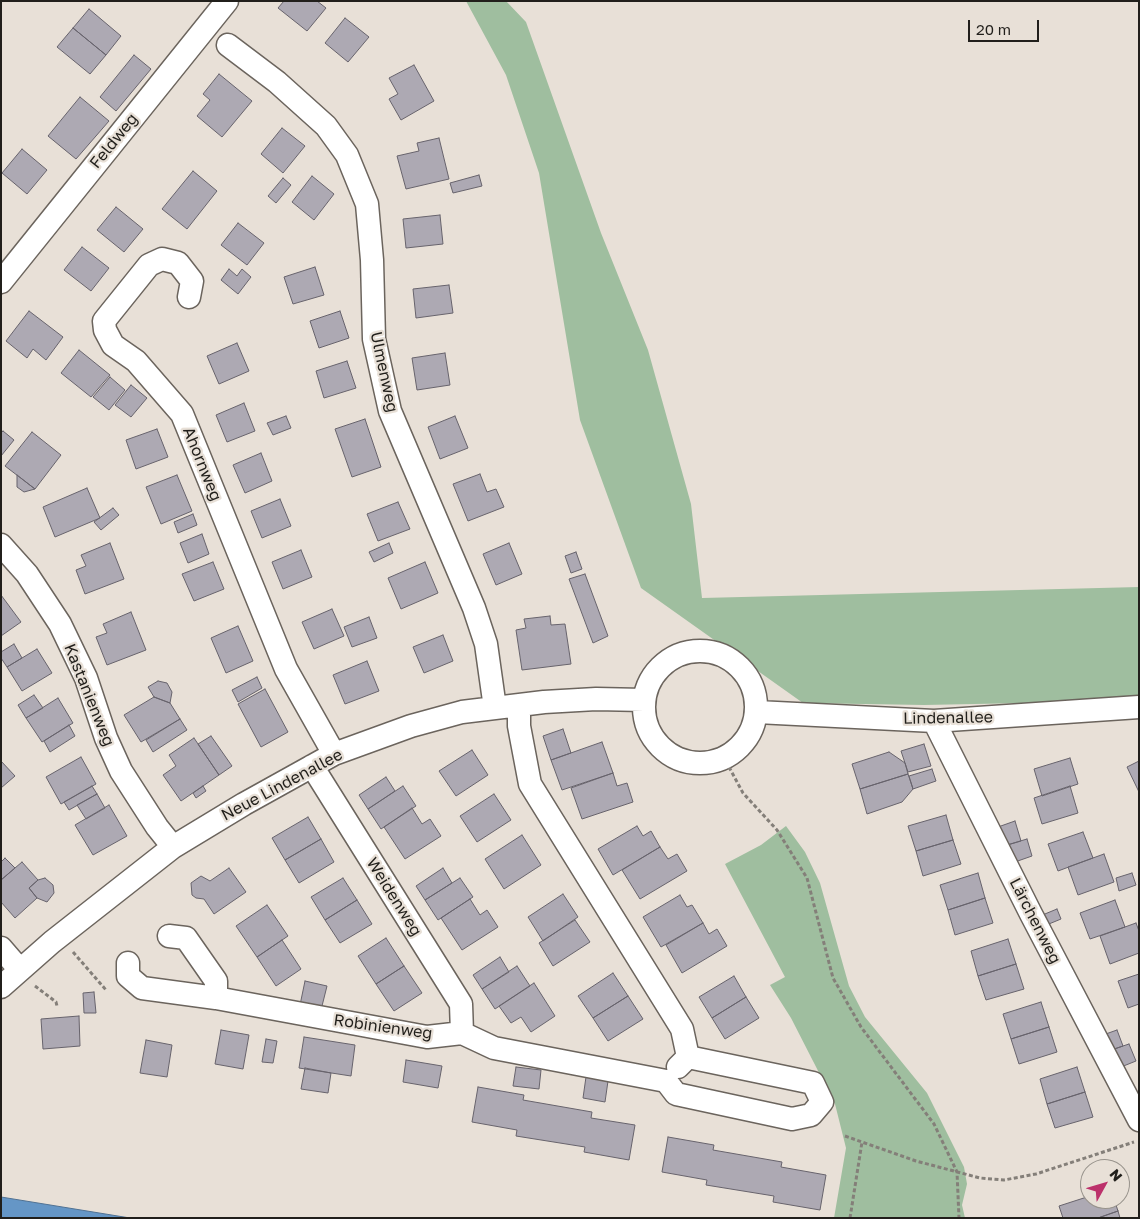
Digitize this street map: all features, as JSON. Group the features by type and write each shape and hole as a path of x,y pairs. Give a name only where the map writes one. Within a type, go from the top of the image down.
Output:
{"street":[{"name":"Feldweg","path":"1,282 227,1"},
{"name":"Ulmenweg","path":"228,45 277,82 326,126 347,155 367,204 372,260 374,339 390,411 474,608 486,644 496,708"},
{"name":"Ahornweg","path":"189,297 192,281 178,263 162,259 149,265 104,321 105,330 113,345 136,361 182,414 286,669 334,754"},
{"name":"Kastanienweg","path":"1,545 27,574 60,624 86,678 106,738 121,771 157,827 173,847"},
{"path":"706,650 723,655 738,664 749,678 756,694 757,712 752,731 740,747 724,758 705,764 685,762 667,753 653,738 645,720 644,700 648,683 665,663 688,651 706,650"},
{"name":"Neue Lindenallee","path":"1,987 52,942 173,847 334,754 411,726 462,712 596,699 644,700"},
{"path":"519,705 520,726 530,784 682,1030 688,1057"},
{"name":"Lindenallee","path":"757,712 934,721 1139,707"},
{"name":"Lärchenweg","path":"934,721 1031,914 1139,1120"},
{"name":"Weidenweg","path":"312,766 461,1004 462,1033"},
{"path":"170,936 186,938 216,981 216,998"},
{"path":"1,948 20,970"},
{"name":"Robinienweg","path":"128,963 128,976 142,988 216,998 427,1037 462,1033"},
{"path":"462,1033 494,1048 666,1081 676,1094 792,1118 812,1115 822,1102 813,1083 688,1057"},
{"path":"666,1081 688,1057"}],"path":[{"path":"729,767 743,793 777,830 807,878 833,978 861,1027 934,1124 957,1172 958,1218"},
{"path":"71,950 106,990"},
{"path":"38,989 56,1002 57,1006"},
{"path":"845,1136 916,1161 980,1178 1004,1180 1036,1174 1139,1140"},
{"path":"850,1218 862,1142"}],"green space":[{"path":"466,1 506,1 526,22 601,233 648,350 691,504 702,598 1139,587 1139,696 1076,702 924,705 803,703 641,588 580,420 539,173 506,75"},
{"path":"786,826 805,852 820,883 849,986 865,1017 927,1093 964,1167 967,1184 962,1205 965,1218 834,1218 846,1148 835,1104 791,1018 770,985 785,977 725,864 761,845"}],"water":[{"path":"1,1197 130,1218 1,1218"}],"building":[{"path":"284,1 317,1 326,8 307,31 278,8"},
{"path":"89,9 121,36 106,55 73,28"},
{"path":"345,18 369,37 348,62 325,43"},
{"path":"73,28 106,55 90,74 57,47"},
{"path":"134,55 151,69 116,111 100,97"},
{"path":"414,65 434,101 401,120 389,99 398,94 389,78"},
{"path":"219,74 252,101 222,137 197,116 210,100 203,94"},
{"path":"80,97 109,121 76,159 48,136"},
{"path":"282,128 305,146 283,173 261,154"},
{"path":"439,138 449,179 406,189 397,156 419,151 417,143"},
{"path":"22,149 47,170 27,194 2,173"},
{"path":"193,171 217,191 187,229 162,209"},
{"path":"479,175 482,186 453,193 450,183"},
{"path":"312,176 334,194 314,220 292,202"},
{"path":"283,178 291,185 276,203 268,196"},
{"path":"116,207 143,229 124,252 97,230"},
{"path":"440,215 443,244 406,248 403,219"},
{"path":"238,223 264,243 247,265 221,245"},
{"path":"82,247 109,268 91,291 64,270"},
{"path":"315,267 324,295 293,304 284,277"},
{"path":"229,269 237,276 242,269 251,277 238,294 221,280"},
{"path":"449,285 453,313 416,318 413,289"},
{"path":"29,311 63,337 46,360 33,349 27,358 6,341"},
{"path":"340,311 349,338 319,348 310,321"},
{"path":"237,343 249,371 219,384 207,356"},
{"path":"79,350 110,375 91,397 61,373"},
{"path":"445,353 450,385 417,390 412,358"},
{"path":"347,361 356,388 324,398 316,371"},
{"path":"110,377 125,390 109,410 93,397"},
{"path":"131,385 147,398 131,417 115,405"},
{"path":"244,403 255,431 227,442 216,415"},
{"path":"286,416 291,428 273,435 267,423"},
{"path":"455,416 468,448 440,459 428,427"},
{"path":"365,419 381,467 352,477 335,429"},
{"path":"157,429 168,457 136,469 126,440"},
{"path":"3,431 14,440 1,456 1,433"},
{"path":"32,432 61,455 35,489 5,466"},
{"path":"261,453 272,481 245,493 233,465"},
{"path":"480,474 487,492 496,489 504,507 468,521 453,484"},
{"path":"17,475 35,489 24,492 17,487"},
{"path":"177,475 192,511 161,524 146,487"},
{"path":"87,488 100,518 55,537 43,507"},
{"path":"280,499 291,526 262,538 251,511"},
{"path":"398,502 410,529 378,541 367,514"},
{"path":"113,508 119,515 101,530 94,522"},
{"path":"193,514 197,525 178,533 174,522"},
{"path":"202,534 209,554 188,563 180,543"},
{"path":"110,543 124,579 85,594 76,570 86,566 81,555"},
{"path":"389,543 393,553 374,562 369,552"},
{"path":"509,543 522,574 496,585 483,554"},
{"path":"301,550 312,577 283,589 272,562"},
{"path":"576,552 582,569 571,573 565,556"},
{"path":"213,562 224,589 194,601 182,574"},
{"path":"425,562 438,593 401,609 388,578"},
{"path":"585,574 608,636 593,643 569,579"},
{"path":"1,595 21,622 1,636"},
{"path":"332,609 344,636 314,649 302,622"},
{"path":"131,612 146,650 107,665 96,637 107,633 103,624"},
{"path":"550,616 551,625 565,624 571,664 522,670 516,630 526,628 524,619"},
{"path":"369,617 377,638 352,647 344,627"},
{"path":"238,626 253,661 226,673 211,638"},
{"path":"443,635 453,661 424,673 413,647"},
{"path":"14,644 22,658 7,667 1,658 1,652"},
{"path":"37,649 52,673 22,691 7,667"},
{"path":"367,661 379,691 345,704 333,675"},
{"path":"257,677 262,688 238,702 232,690"},
{"path":"158,681 167,683 172,692 170,703 154,697 148,687"},
{"path":"265,689 288,732 261,747 238,704"},
{"path":"34,695 43,708 26,718 18,705"},
{"path":"154,697 170,703 180,719 141,742 124,715"},
{"path":"58,698 73,723 42,742 26,718"},
{"path":"180,719 187,730 153,752 146,740"},
{"path":"69,725 75,736 50,752 44,741"},
{"path":"563,729 571,753 551,760 543,736"},
{"path":"211,736 232,766 219,775 198,744"},
{"path":"194,738 219,775 181,801 163,775 176,766 169,755"},
{"path":"602,742 613,773 562,790 551,760"},
{"path":"924,744 931,766 908,772 901,751"},
{"path":"472,750 488,775 456,796 439,771"},
{"path":"889,752 905,763 908,774 860,789 852,764"},
{"path":"81,757 96,784 61,804 46,777"},
{"path":"1070,758 1078,784 1042,796 1034,769"},
{"path":"1,761 15,776 1,788"},
{"path":"1139,761 1139,792 1127,767"},
{"path":"932,769 936,781 913,789 909,776"},
{"path":"613,773 617,786 627,783 633,802 582,819 571,788"},
{"path":"908,774 913,789 902,802 867,814 860,789"},
{"path":"386,777 395,791 368,809 359,795"},
{"path":"92,786 97,794 69,810 64,802"},
{"path":"203,786 206,791 196,798 193,793"},
{"path":"403,786 416,806 381,829 368,809"},
{"path":"1070,786 1078,813 1042,824 1034,798"},
{"path":"97,794 105,808 86,819 77,805"},
{"path":"494,794 511,820 477,842 460,816"},
{"path":"109,805 127,836 93,855 75,825"},
{"path":"412,808 422,824 430,819 441,836 405,859 384,827"},
{"path":"946,815 953,840 916,851 908,826"},
{"path":"308,817 321,839 285,860 272,838"},
{"path":"1015,821 1021,841 1004,846 998,827"},
{"path":"637,826 643,836 651,831 660,847 613,875 598,849"},
{"path":"1083,832 1093,858 1058,871 1048,844"},
{"path":"522,835 541,865 504,889 485,859"},
{"path":"321,839 334,862 299,883 285,860"},
{"path":"1027,839 1032,856 1012,863 1007,845"},
{"path":"953,840 961,864 923,876 916,851"},
{"path":"660,847 668,859 677,854 687,871 640,899 622,870"},
{"path":"1104,854 1114,882 1078,895 1068,867"},
{"path":"5,858 15,868 1,880 1,862"},
{"path":"22,862 38,880 29,888 37,898 15,918 1,902 1,880"},
{"path":"229,868 246,892 214,914 204,899 196,898 192,895 191,883 201,876 210,881"},
{"path":"443,868 452,883 425,900 416,886"},
{"path":"978,873 985,898 948,910 940,885"},
{"path":"1132,873 1136,885 1119,891 1116,878"},
{"path":"45,878 53,885 54,893 47,902 37,898 29,888 38,880"},
{"path":"343,878 357,900 325,920 311,897"},
{"path":"460,878 473,897 438,920 425,900"},
{"path":"563,894 578,917 543,941 528,917"},
{"path":"680,895 687,907 692,905 703,923 661,947 643,917"},
{"path":"985,898 993,923 955,935 948,910"},
{"path":"470,899 480,915 487,910 498,927 462,950 441,918"},
{"path":"357,900 372,924 340,943 325,920"},
{"path":"1115,900 1125,927 1090,939 1080,913"},
{"path":"267,905 288,936 257,957 236,926"},
{"path":"1057,909 1061,919 1044,926 1040,916"},
{"path":"575,920 590,942 553,966 539,943"},
{"path":"703,923 709,934 717,929 727,946 682,973 666,945"},
{"path":"1136,923 1139,931 1139,953 1110,964 1100,936"},
{"path":"386,938 404,966 376,984 358,956"},
{"path":"1008,939 1016,964 978,976 971,951"},
{"path":"282,940 301,969 276,986 257,957"},
{"path":"500,957 509,972 482,989 473,975"},
{"path":"1016,964 1024,989 986,1000 978,976"},
{"path":"404,966 422,993 394,1011 376,984"},
{"path":"517,966 530,986 495,1009 482,989"},
{"path":"613,973 628,996 593,1018 578,996"},
{"path":"1139,974 1139,1004 1128,1008 1118,981"},
{"path":"734,976 746,997 712,1018 699,997"},
{"path":"305,981 327,986 321,1010 300,1005"},
{"path":"534,983 555,1016 531,1032 521,1017 511,1023 499,1006"},
{"path":"94,992 96,1013 84,1013 83,993"},
{"path":"628,996 643,1019 608,1041 593,1018"},
{"path":"746,997 759,1018 725,1039 712,1018"},
{"path":"1041,1002 1049,1027 1011,1039 1003,1014"},
{"path":"79,1016 80,1046 43,1049 41,1019"},
{"path":"1049,1027 1057,1052 1019,1064 1011,1039"},
{"path":"221,1030 249,1035 243,1069 215,1064"},
{"path":"1117,1030 1123,1046 1109,1051 1103,1035"},
{"path":"304,1037 355,1045 351,1076 299,1068"},
{"path":"266,1039 277,1041 273,1063 262,1062"},
{"path":"146,1040 172,1045 167,1077 140,1073"},
{"path":"1129,1044 1136,1061 1121,1067 1114,1049"},
{"path":"406,1060 442,1066 438,1088 403,1082"},
{"path":"516,1067 541,1070 539,1089 513,1086"},
{"path":"1077,1067 1085,1092 1047,1104 1040,1079"},
{"path":"305,1068 331,1073 328,1093 301,1089"},
{"path":"586,1077 608,1081 605,1102 583,1098"},
{"path":"478,1087 524,1095 523,1100 592,1112 591,1118 635,1125 629,1160 584,1152 585,1147 516,1136 517,1130 472,1122"},
{"path":"1085,1092 1093,1117 1055,1128 1047,1104"},
{"path":"668,1137 714,1145 713,1150 782,1162 781,1167 826,1175 820,1210 773,1202 774,1196 706,1185 707,1180 662,1172"},
{"path":"1080,1199 1080,1209 1117,1209 1118,1211 1098,1218 1063,1218 1059,1206"},
{"path":"1118,1211 1120,1218 1098,1218"}]}
